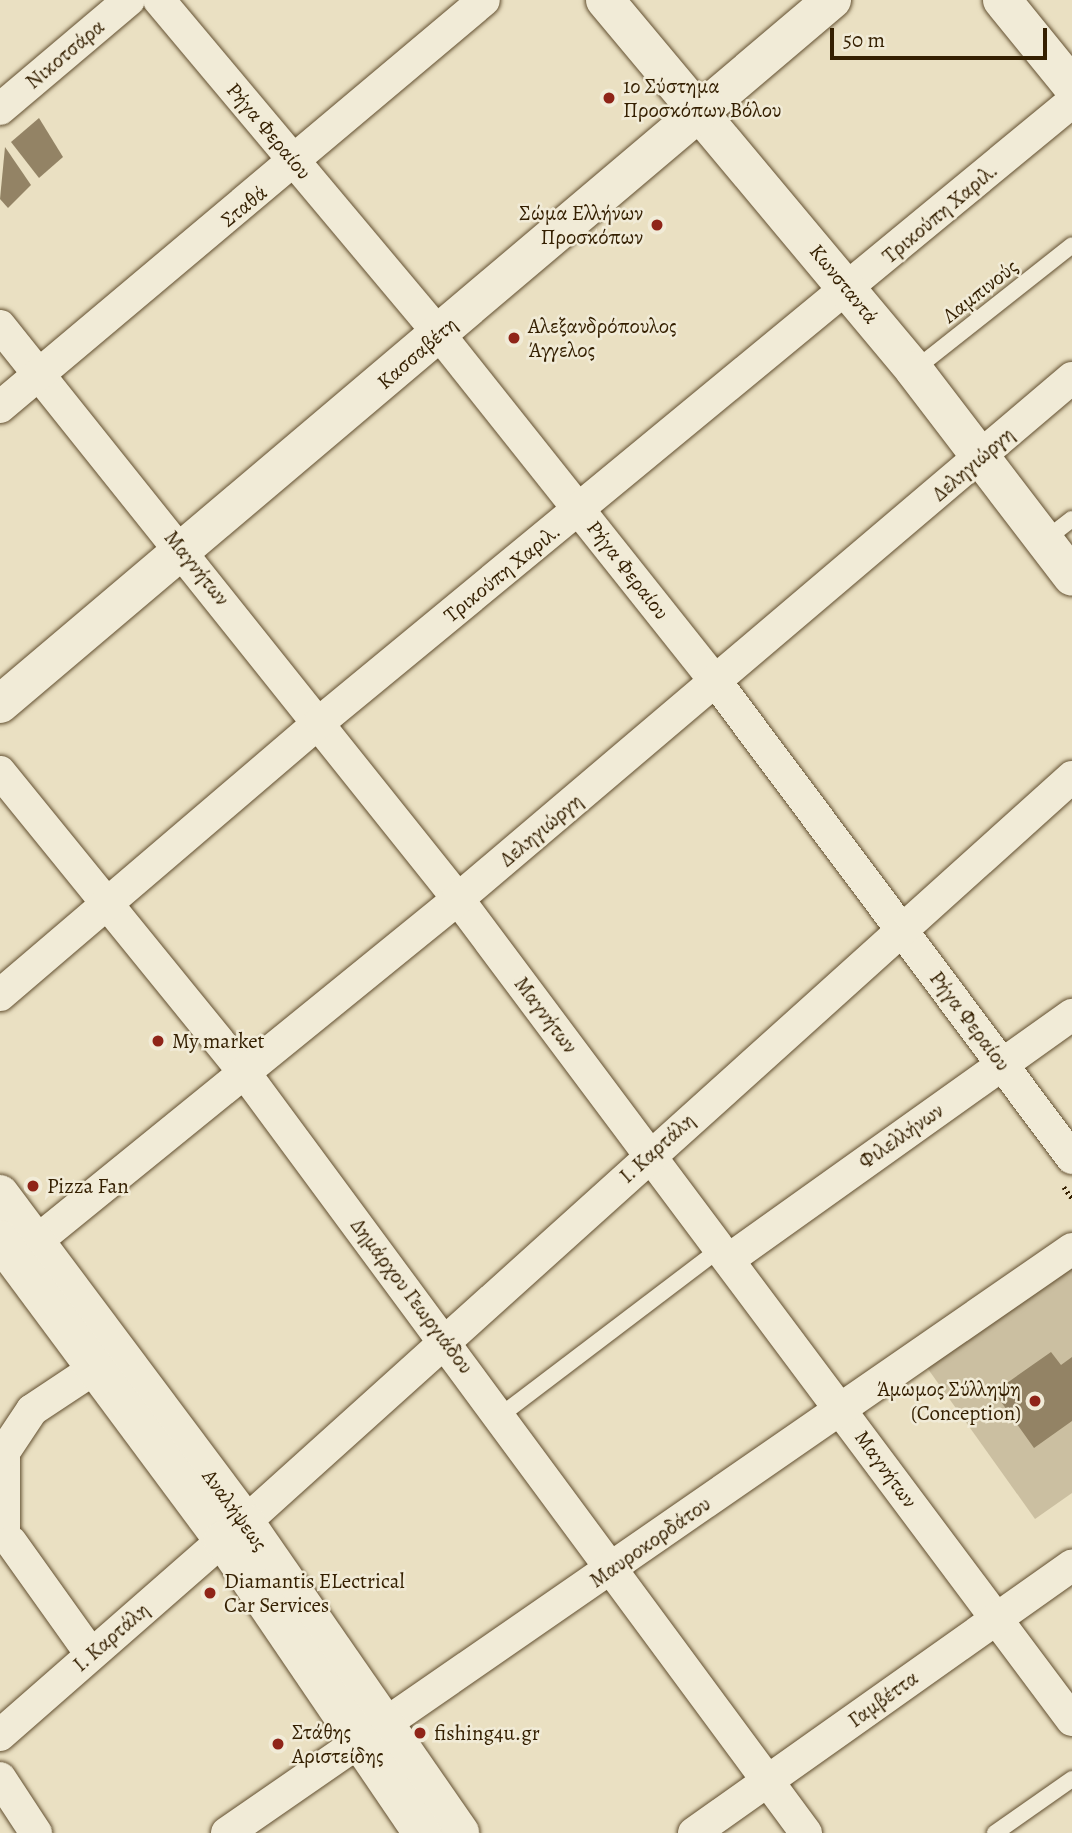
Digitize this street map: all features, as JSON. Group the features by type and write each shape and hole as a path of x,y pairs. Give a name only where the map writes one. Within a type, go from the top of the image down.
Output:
{"street":[{"name":"Νικοτσάρα","path":"0,109 129,0"},
{"name":"Ρήγα Φεραίου","path":"159,0 439,334 717,683 1072,1158"},
{"name":"Σταθά","path":"0,407 296,163 484,0"},
{"name":"Κωνσταντά","path":"605,0 702,112 982,456 1059,529 1072,577"},
{"name":"Κασσαβέτη","path":"0,704 832,0"},
{"path":"1002,0 1072,86"},
{"name":"Τρικούπη Χαριλ.","path":"0,995 321,721 849,290 1072,102"},
{"name":"Μαγνήτων","path":"0,326 321,721 458,899 726,1252 1072,1720"},
{"name":"Δεληγιώργη","path":"13,1253 244,1072 458,899 717,683 1072,378"},
{"name":"Δημάρχου Γεωργιάδου","path":"0,772 109,902 244,1072 501,1415 806,1833"},
{"name":"Ι. Καρτάλη","path":"0,1735 234,1531 1072,777"},
{"name":"Φιλελλήνων","path":"726,1252 1072,1015"},
{"name":"Αναλήψεως","path":"0,1194 13,1253 97,1367 234,1531"},
{"name":"Μαυροκορδάτου","path":"227,1833 374,1736 1072,1249"},
{"name":"Αναλήψεως","path":"13,1253 234,1531 374,1736 460,1833"},
{"path":"91,1654 7,1536 4,1452 32,1410 97,1367"},
{"name":"Γαμβέττα","path":"694,1833 1072,1565"},
{"name":"Αναλήψεως","path":"374,1736 422,1833"},
{"path":"0,1778 36,1833"}],"lane":[{"name":"Λαμπινούς","path":"914,370 1072,245"},
{"path":"501,1415 726,1252"},
{"path":"995,1833 1072,1779"}],"shaded area":[{"path":"1072,1258 1072,1493 1035,1519 923,1362"}],"building":[{"path":"39,118 63,157 39,178 11,142"},
{"path":"5,147 31,185 8,208 0,199"},
{"name":"Άμωμος Σύλληψη (Conception)","path":"1051,1352 1061,1365 1072,1357 1072,1421 1034,1448 994,1392"}],"place":[{"name":"1ο Σύστημα Προσκόπων Βόλου","path":"609,98"},
{"name":"Σώμα Ελλήνων Προσκόπων","path":"657,225"},
{"name":"Αλεξανδρόπουλος Άγγελος","path":"514,338"},
{"name":"My market","path":"158,1041"},
{"name":"Pizza Fan","path":"33,1186"},
{"name":"Άμωμος Σύλληψη (Conception)","path":"1035,1401"},
{"name":"Diamantis ELectrical Car Services","path":"210,1593"},
{"name":"fishing4u.gr","path":"420,1733"},
{"name":"Στάθης Αριστείδης","path":"278,1744"}]}
